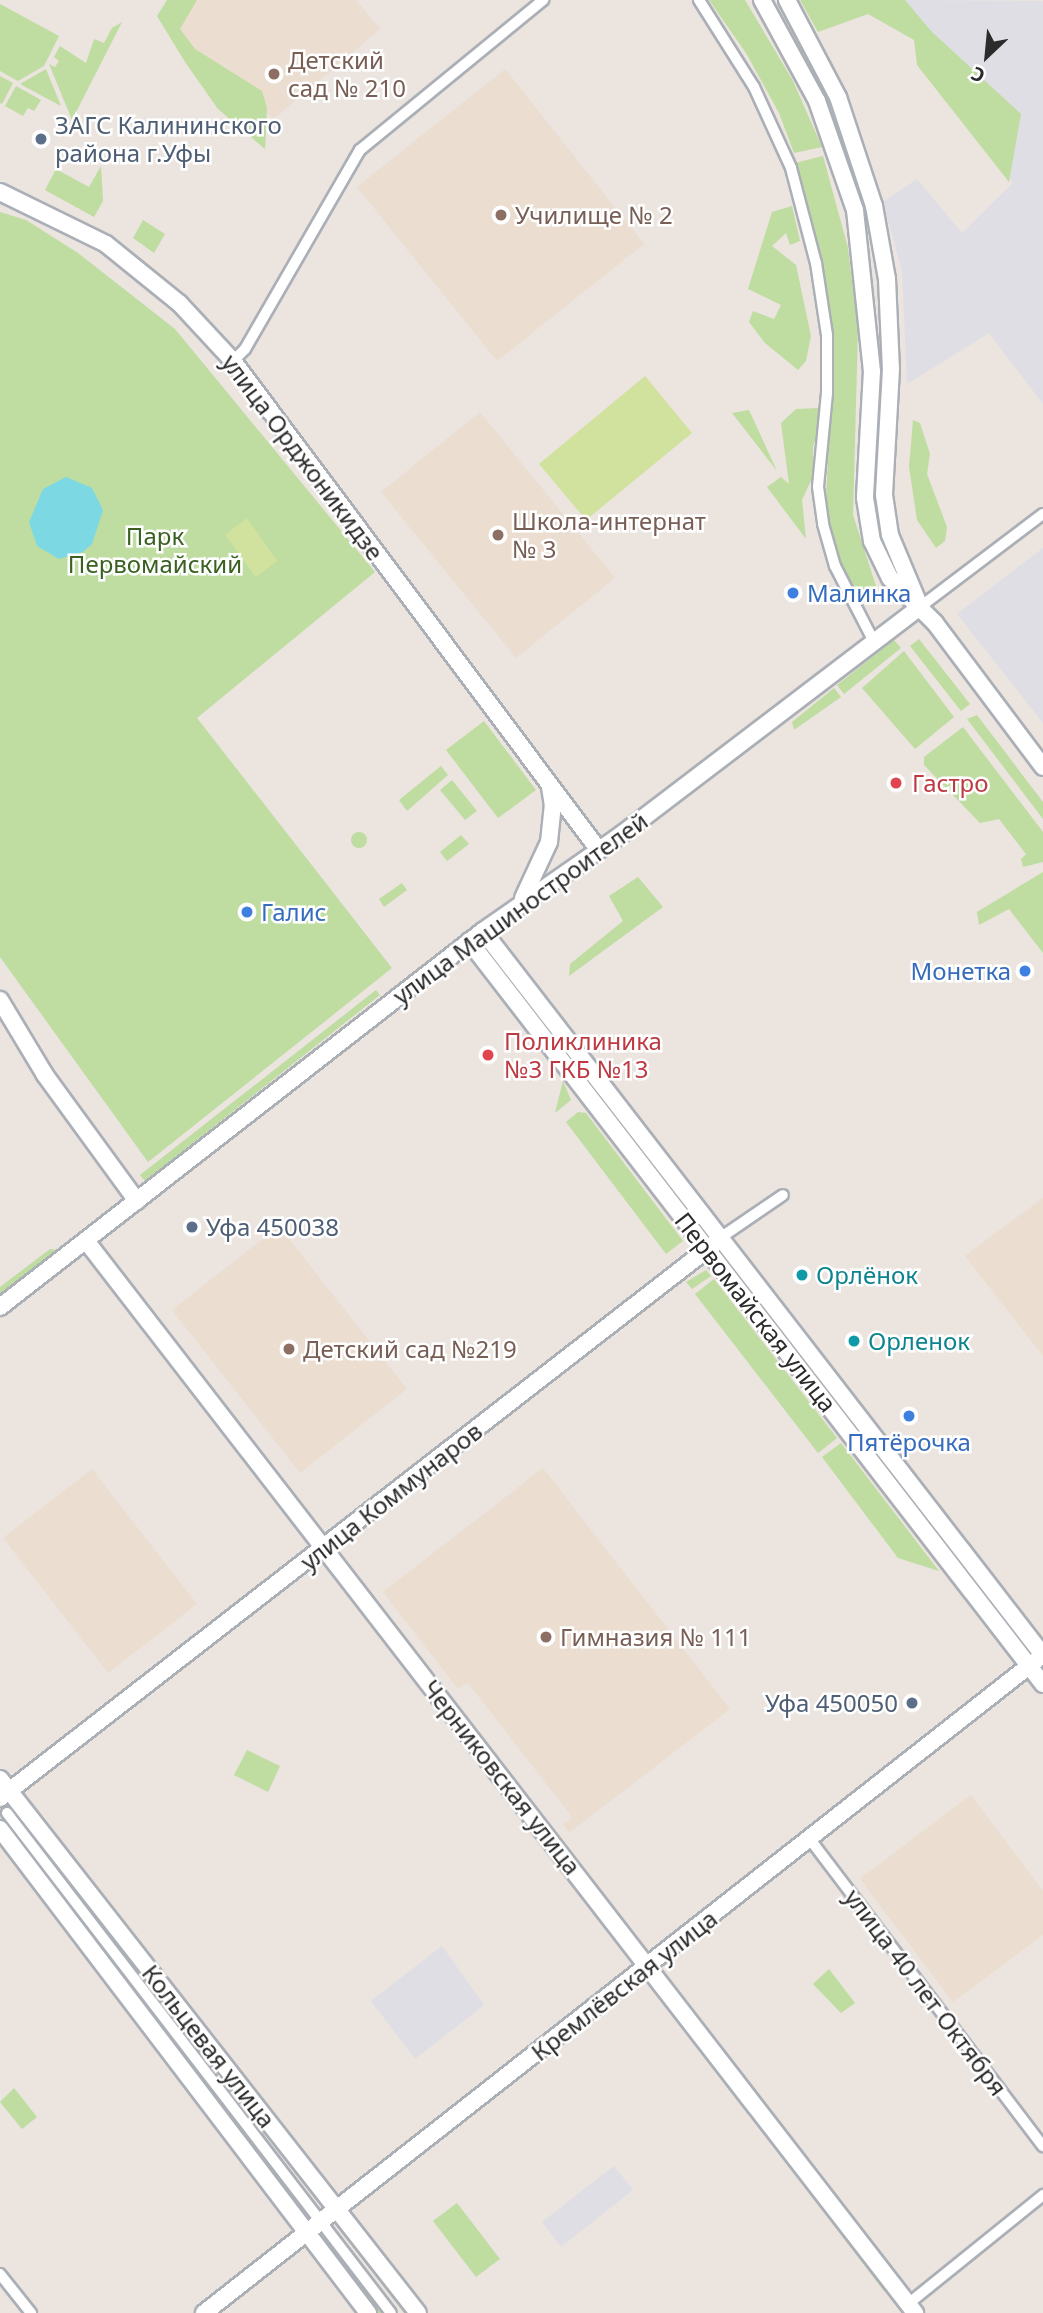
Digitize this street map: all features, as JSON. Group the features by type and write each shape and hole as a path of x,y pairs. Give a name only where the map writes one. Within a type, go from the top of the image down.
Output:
{"main road":[{"path":"762,0 817,101 855,210 873,371 865,498 872,541 890,578 920,607 1043,767"},
{"path":"787,0 838,97 874,206 887,279 891,369 884,495 890,536 920,607"},
{"name":"улица Орджоникидзе","path":"0,192 106,244 180,304 233,362 598,849"},
{"name":"улица Машиностроителей","path":"0,1307 87,1242 476,936 598,849 920,607"},
{"path":"521,902 549,842 554,806 550,785"},
{"name":"Первомайская улица","path":"476,936 720,1238 1043,1655"},
{"name":"Первомайская улица","path":"476,936 708,1250 1043,1684"},
{"path":"0,1000 45,1075 137,1201"},
{"name":"улица Коммунаров","path":"4,1795 708,1250 720,1238"},
{"name":"Черниковская улица","path":"87,1242 649,1965 906,2310"},
{"name":"Кремлёвская улица","path":"204,2313 309,2235 1043,1655"},
{"name":"Кольцевая улица","path":"4,1795 418,2313"},
{"name":"Кольцевая улица","path":"0,1829 368,2313"}],"street":[{"path":"233,362 245,349 360,150 543,0"},
{"path":"699,0 754,87 791,168 816,263 827,335 827,393 818,487 822,524 835,566 873,640"},
{"name":"улица Машиностроителей","path":"920,607 1043,514"},
{"name":"улица Коммунаров","path":"720,1238 783,1195"},
{"path":"4,1795 391,2313"},
{"name":"улица 40 лет Октября","path":"809,1838 1043,2146"},
{"path":"906,2310 1043,2195"},
{"path":"0,2274 31,2313"}],"shaded area":[{"name":"Детский сад № 210","path":"180,0 356,0 380,29 274,119 167,29"},
{"path":"882,0 1043,1 1043,404 989,333 907,384 902,271 883,202 917,179 962,233 1013,183 915,29"},
{"name":"Училище № 2","path":"505,69 644,244 497,361 357,187"},
{"name":"Школа-интернат № 3","path":"480,412 615,578 516,658 381,492"},
{"path":"1043,548 1043,723 957,614"},
{"path":"1043,1198 1043,1356 965,1256"},
{"name":"Детский сад №219","path":"279,1226 407,1389 300,1473 172,1310"},
{"name":"Гимназия № 111","path":"543,1468 730,1709 569,1833 563,1824 572,1817 468,1683 458,1689 383,1592"},
{"path":"92,1469 197,1604 108,1673 3,1538"},
{"path":"971,1795 1043,1891 1043,1935 953,2002 860,1879"},
{"path":"442,1946 484,2005 415,2059 371,2001"},
{"path":"614,2166 633,2190 561,2247 542,2222"}],"green space":[{"path":"167,0 197,0 180,29 195,49 262,91 267,108 265,149 218,109 185,62 157,16"},
{"path":"709,0 745,0 793,81 822,147 794,153 779,113 746,53"},
{"path":"800,0 905,0 931,31 1021,114 1009,182 917,65 914,40 868,14 818,32"},
{"path":"0,4 59,36 44,66 18,81 0,71"},
{"path":"122,22 72,120 49,64 55,67 59,61 54,57 60,46 86,63 94,39 104,43 112,28"},
{"path":"46,69 61,106 20,84"},
{"path":"0,76 13,83 2,104 0,103"},
{"path":"16,86 41,100 34,111 28,108 23,116 5,106"},
{"path":"823,156 848,248 858,329 853,515 876,586 857,600 838,564 825,514 831,407 820,261 795,163"},
{"path":"101,166 103,201 94,217 45,190 56,169 89,187"},
{"path":"792,206 800,241 790,245 786,233 772,246 796,265 811,336 806,361 798,370 765,343 749,322 753,311 774,319 781,305 748,289 772,212"},
{"name":"Парк Первомайский","path":"0,212 26,220 78,253 175,329 375,572 197,718 392,968 148,1162 0,957"},
{"path":"143,220 165,234 154,253 133,238"},
{"path":"645,376 692,433 586,520 539,464"},
{"path":"819,408 822,420 813,447 813,476 802,500 806,539 767,487 781,477 789,484 781,423 796,409"},
{"path":"749,410 777,471 732,413"},
{"path":"913,420 920,423 930,454 927,474 947,527 945,541 936,548 917,520 909,467"},
{"path":"247,518 277,561 256,577 225,535"},
{"path":"919,639 970,704 961,711 910,646"},
{"path":"894,640 901,648 844,694 837,685"},
{"path":"904,651 954,717 915,749 862,688"},
{"path":"834,688 841,697 794,730 792,722"},
{"path":"977,715 1043,802 1043,819 967,719"},
{"path":"484,721 536,790 498,818 446,750"},
{"path":"963,727 1043,832 1043,862 1023,867 1021,859 1026,854 999,819 980,823 924,765 924,757"},
{"path":"441,766 448,775 407,811 399,800"},
{"path":"452,780 477,811 465,820 440,790"},
{"path":"359,832 365,834 365,846 359,848 353,846 351,840 353,834"},
{"path":"461,835 469,844 447,861 440,852"},
{"path":"1043,872 1043,953 1009,909 979,925 977,912"},
{"path":"638,877 663,907 569,976 570,964 623,921 609,896"},
{"path":"402,883 407,890 384,907 379,899"},
{"path":"376,990 380,995 145,1181 140,1175"},
{"path":"563,1081 571,1100 555,1113"},
{"path":"578,1112 586,1113 683,1241 666,1254 566,1122"},
{"path":"50,1249 58,1250 0,1295 0,1287"},
{"path":"706,1270 711,1276 692,1289 686,1282"},
{"path":"714,1279 837,1438 818,1453 695,1294"},
{"path":"841,1443 939,1571 898,1558 822,1457"},
{"path":"247,1750 280,1766 268,1792 234,1775"},
{"path":"829,1969 855,2003 841,2013 813,1984"},
{"path":"14,2088 37,2117 22,2129 0,2102"},
{"path":"778,2141 890,2287 884,2291 773,2145"},
{"path":"457,2203 500,2259 476,2277 433,2221"},
{"path":"345,2226 413,2313 404,2313 340,2230"},
{"path":"330,2240 387,2313 378,2313 325,2244"}],"water":[{"path":"66,477 92,488 103,510 92,544 83,552 59,559 37,546 29,522 43,489"}],"place":[{"name":"Детский сад № 210","path":"274,74"},
{"name":"ЗАГС Калининского района г.Уфы","path":"41,139"},
{"name":"Училище № 2","path":"501,215"},
{"name":"Школа-интернат № 3","path":"498,535"},
{"name":"Малинка","path":"793,593"},
{"name":"Гастро","path":"896,783"},
{"name":"Галис","path":"247,912"},
{"name":"Монетка","path":"1025,971"},
{"name":"Поликлиника №3 ГКБ №13","path":"488,1055"},
{"name":"Уфа 450038","path":"192,1227"},
{"name":"Орлёнок","path":"802,1275"},
{"name":"Орленок","path":"854,1341"},
{"name":"Детский сад №219","path":"289,1349"},
{"name":"Пятёрочка","path":"909,1416"},
{"name":"Гимназия № 111","path":"546,1637"},
{"name":"Уфа 450050","path":"912,1703"}]}
